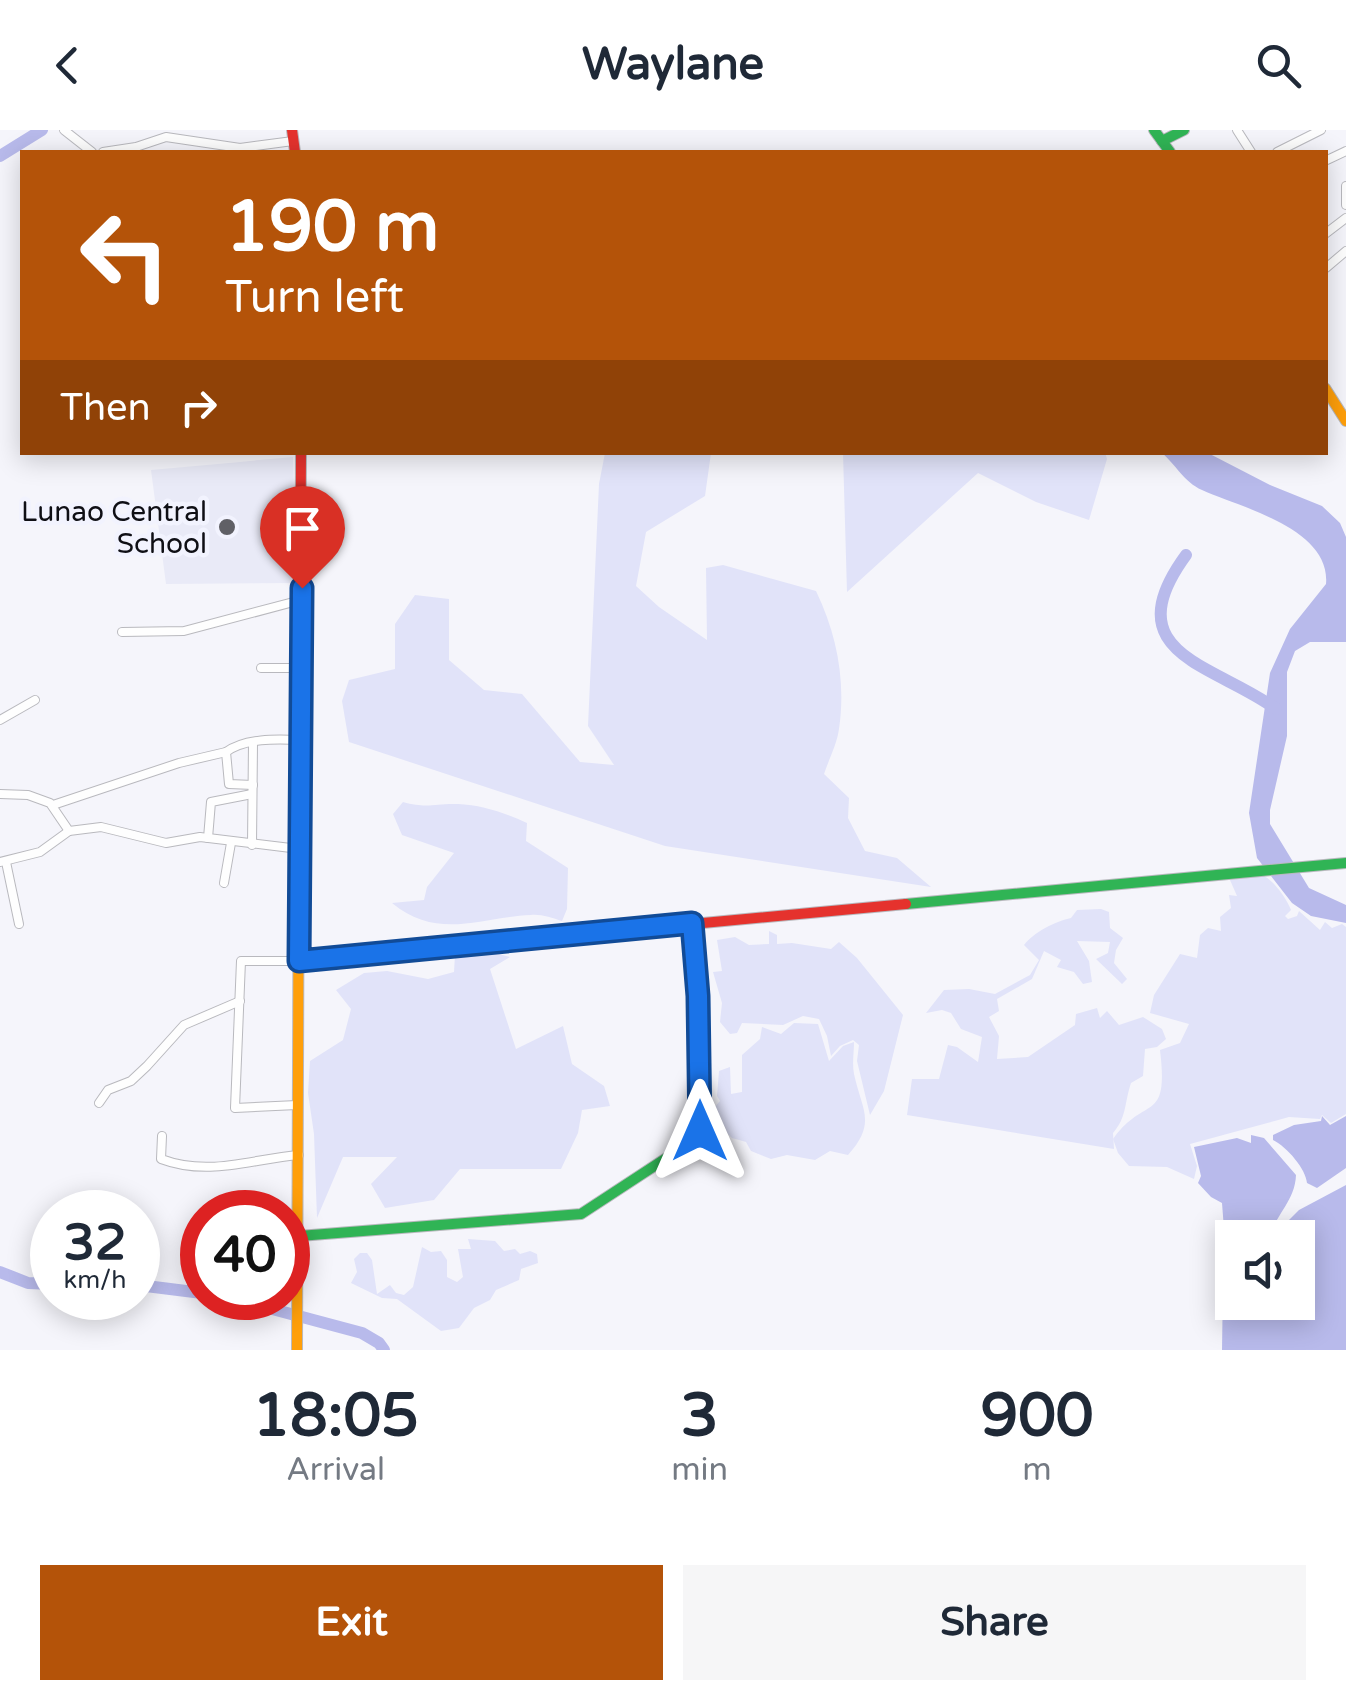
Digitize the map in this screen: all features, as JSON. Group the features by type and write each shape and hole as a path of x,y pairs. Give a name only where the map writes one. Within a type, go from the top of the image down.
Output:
{"main road":[{"path":"1154,130 1169,150"},
{"path":"1162,141 1184,130"},
{"path":"1328,393 1346,421"},
{"path":"300,455 300,1190"},
{"path":"299,961 1346,863"},
{"path":"310,1235 582,1214 694,1140 700,1120 698,996 692,923"},
{"path":"298,1350 299,1320"}],"street":[{"path":"64,130 89,150"},
{"path":"1239,133 1254,130"},
{"path":"1282,150 1322,130"},
{"path":"116,150 166,137 240,148 294,141"},
{"path":"1346,186 1346,205"},
{"path":"1328,232 1346,218"},
{"path":"122,632 184,631 302,600"},
{"path":"262,668 301,668"},
{"path":"0,720 35,700"},
{"path":"53,805 179,763 226,752 234,746 299,740"},
{"path":"252,846 253,743"},
{"path":"226,752 229,784 252,790"},
{"path":"208,838 211,802 252,790"},
{"path":"0,794 28,795 53,805 69,830"},
{"path":"19,924 3,862 48,848 69,830 100,827 166,842 208,838 299,849"},
{"path":"224,882 230,842"},
{"path":"299,961 242,959 235,1109 300,1104"},
{"path":"99,1103 108,1090 131,1081 184,1025 240,1000"},
{"path":"162,1136 161,1160 196,1168 212,1169 300,1154"}],"shaded area":[{"path":"605,455 711,455 705,496 646,532 636,586 707,640 706,568 723,565 816,591 834,641 841,693 838,735 824,774 849,798 848,818 865,851 897,858 931,887 665,846 349,742 342,701 349,680 395,669 395,624 415,595 449,599 449,660 484,690 522,694 580,762 614,765 588,726 599,484"},
{"path":"843,455 1106,455 1089,520 1036,502 978,473 847,592"},
{"name":"Lunao Central School","path":"293,457 297,583 166,584 151,470"},
{"path":"403,802 476,806 527,823 526,841 568,868 567,909 562,921 535,915 443,924 409,915 392,903 424,900 427,887 454,853 402,835 393,814"},
{"path":"1264,876 1287,901 1291,910 1285,916 1288,919 1299,911 1320,930 1325,922 1332,928 1342,924 1346,927 1346,1114 1331,1123 1322,1115 1320,1119 1289,1117 1190,1144 1197,1166 1194,1179 1167,1167 1129,1166 1113,1139 1158,1099 1160,1050 1180,1043 1189,1024 1150,1013 1154,995 1180,954 1197,958 1200,935 1208,928 1221,931 1220,917 1231,908 1229,895 1237,896 1230,880"},
{"path":"1077,910 1109,912 1110,928 1123,938 1114,963 1127,979 1122,984 1096,959 1108,953 1110,942 1077,941 1089,961 1092,982 1083,984 1074,972 1057,967 1061,960 1044,951 1032,979 997,999 999,1011 989,1017 999,1036 997,1059 1028,1057 1075,1025 1076,1014 1097,1008 1100,1018 1107,1011 1119,1025 1143,1017 1162,1029 1166,1039 1157,1047 1145,1049 1143,1076 1131,1083 1123,1116 1113,1133 1114,1149 907,1115 912,1079 939,1079 948,1045 978,1062 982,1037 961,1029 951,1013 926,1013 944,990 995,994 1030,975 1039,960 1024,945 1033,936 1071,918"},
{"path":"769,931 777,935 777,944 831,949 839,942 903,1015 884,1091 870,1115 857,1061 859,1045 853,1040 831,1056 819,1019 803,1016 783,1025 742,1023 737,1033 730,1034 720,1022 722,1003 713,972 722,971 717,940 735,937 749,945 769,944"},
{"path":"491,952 510,957 490,969 516,1049 563,1026 572,1064 604,1086 610,1106 582,1110 578,1133 561,1169 460,1169 434,1200 385,1208 371,1184 397,1157 343,1157 317,1218 314,1134 308,1093 310,1061 343,1040 351,1009 336,990 364,973 387,971 428,979 454,972 455,955"},
{"path":"794,1023 818,1024 829,1061 843,1046 854,1042 853,1070 865,1125 848,1155 830,1151 815,1160 787,1155 771,1159 751,1151 746,1142 732,1138 708,1115 720,1101 719,1071 730,1067 731,1094 742,1092 742,1055 760,1039 762,1027 781,1034"},
{"path":"468,1239 495,1241 504,1251 530,1251 537,1254 538,1263 521,1269 519,1280 496,1290 490,1300 474,1308 459,1328 441,1331 397,1299 382,1298 351,1283 357,1272 354,1259 367,1253 372,1260 377,1294 390,1285 396,1293 404,1295 413,1287 422,1247 431,1252 441,1251 447,1260 447,1277 457,1282 463,1277 458,1249 471,1249"}],"water":[{"path":"1164,455 1212,455 1322,506 1340,523 1346,537 1346,642 1310,642 1295,651 1287,672 1287,736 1270,824 1309,888 1346,905 1346,923 1311,916 1292,903 1257,858 1249,813 1270,673 1290,629 1326,584 1324,565 1314,548 1280,522 1196,487"},
{"path":"1322,1116 1330,1125 1346,1116 1346,1168 1317,1188 1307,1183 1299,1165 1273,1140 1273,1135 1294,1125 1321,1121"},
{"path":"1251,1135 1264,1138 1296,1175 1293,1192 1277,1220 1223,1220 1222,1203 1198,1183 1201,1176 1194,1147 1237,1138 1251,1143"},
{"path":"1346,1185 1346,1350 1222,1350 1222,1320 1315,1320 1315,1220 1289,1220 1299,1210"}],"waterway":[{"path":"0,156 42,130"},
{"path":"1186,555 1166,588 1161,615 1166,636 1201,667 1276,709"},
{"path":"0,1272 30,1283"},
{"path":"160,1288 180,1290"},
{"path":"310,1319 362,1333 384,1350"}],"traffic: fast":[{"path":"1154,130 1169,150"},
{"path":"1162,141 1184,130"},
{"path":"906,904 1346,863"},
{"path":"310,1235 581,1214 694,1140 701,1126 693,923"}],"traffic: slow":[{"path":"1328,393 1346,421"},
{"path":"297,1350 299,790"}],"traffic: jam":[{"path":"292,130 295,150"},
{"path":"299,790 301,455"},
{"path":"299,961 906,904"}],"place":[{"name":"Lunao Central School","path":"227,527"}],"route":[{"path":"302,588 299,961 692,923 698,996 700,1131"}]}
